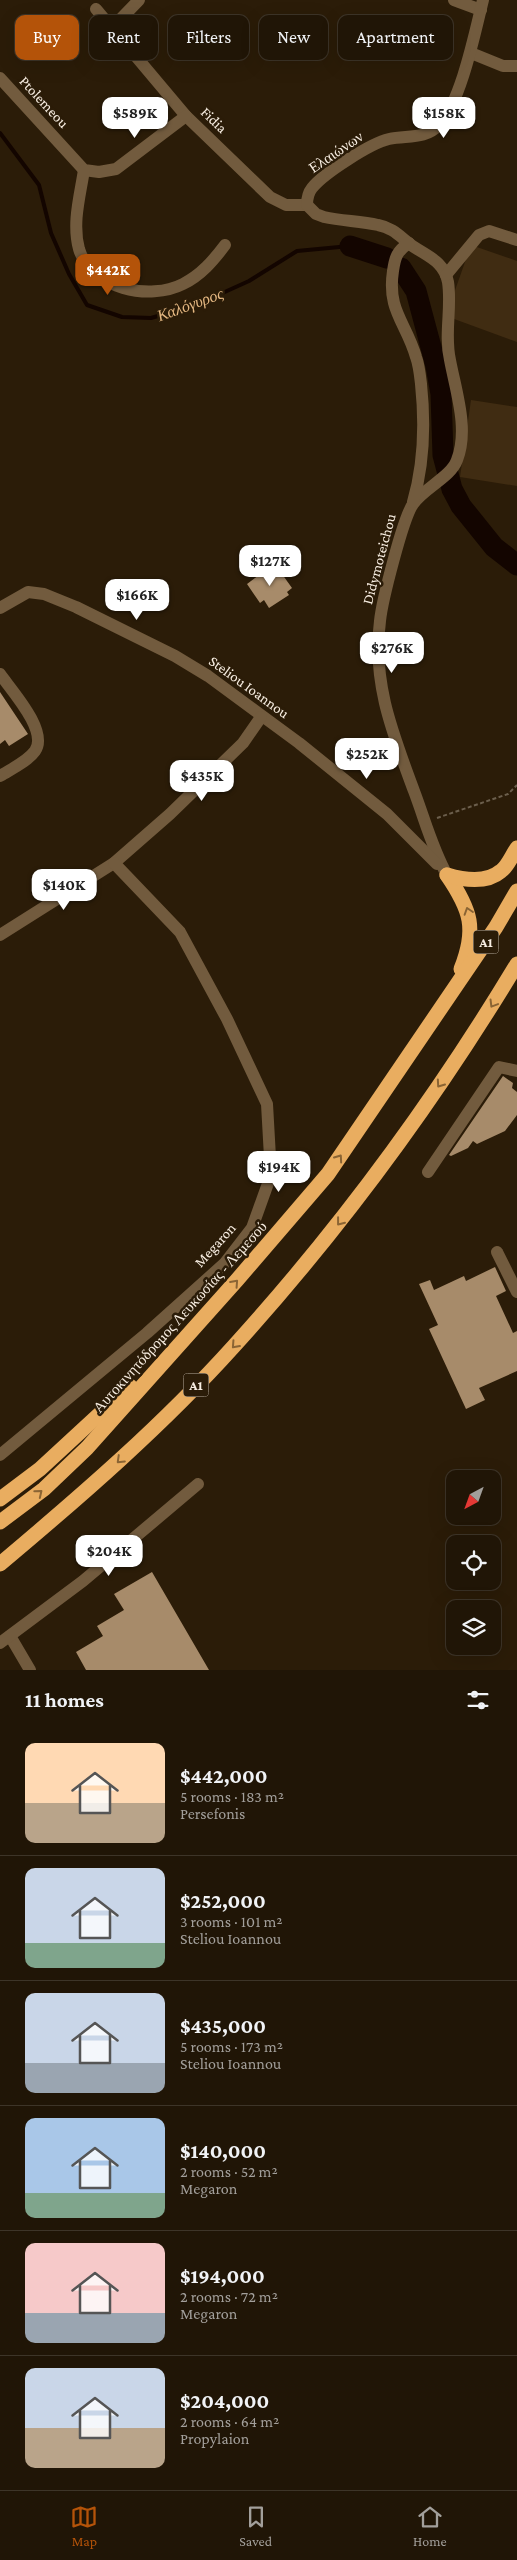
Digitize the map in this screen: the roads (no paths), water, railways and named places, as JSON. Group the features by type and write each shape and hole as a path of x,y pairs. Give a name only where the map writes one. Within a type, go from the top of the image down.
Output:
{"highway":[{"path":"448,875 463,880 485,879 502,871 517,848"},
{"path":"448,875 467,907 471,921 467,953 452,991"},
{"name":"Αυτοκινητόδρομος Λευκωσίας - Λεμεσού","path":"0,1522 44,1489 87,1448 328,1174 433,1020 517,891"},
{"name":"A1","path":"0,1564 96,1483 233,1348 308,1262 370,1183 468,1044 517,964"},
{"path":"0,1499 40,1469 77,1437 166,1348 202,1319"}],"street":[{"path":"125,15 140,0"},
{"path":"454,0 482,5"},
{"name":"Ελαιώνων","path":"307,205 307,197 312,188 326,174 373,145 390,139 423,136 433,131 448,112 471,53 482,5"},
{"name":"Fidia","path":"96,9 101,15"},
{"path":"471,53 503,66 517,66"},
{"name":"Fidia","path":"139,60 186,116 270,197 286,205 307,205"},
{"name":"Ptolemeou","path":"0,78 84,170"},
{"path":"186,116 116,169 99,172 84,170 77,210 77,240 84,261 99,277 128,289 157,292 183,284 201,273 225,245"},
{"path":"307,205 316,214 324,217 380,225 398,232 409,243 437,261 446,274 479,235 489,231 517,240"},
{"path":"409,243 398,250 394,258 390,291 394,309 417,359 421,385 423,424 420,464 412,504"},
{"name":"Didymoteichou","path":"446,274 448,288 448,354 462,430 459,454 449,472 412,504 382,605 377,656 386,711 436,854 448,875"},
{"name":"Steliou Ioannou","path":"0,608 28,592 56,598 175,656 208,676 298,743 387,814 448,875"},
{"path":"0,674 35,726 39,736 38,745 31,756 0,776"},
{"path":"0,935 114,863 170,814 244,743 261,717"},
{"name":"Megaron","path":"0,1455 147,1333 225,1263 252,1228 271,1175 267,1104 227,1019 180,932 114,863"},
{"path":"428,1172 499,1067 517,1071"},
{"path":"497,1252 517,1292"},
{"path":"30,1670 5,1640 83,1581 198,1484"}],"waterway":[{"name":"Καλόγυρος","path":"0,133 39,185 51,233 69,274 87,305 122,317 151,318 196,305 249,281 297,251 350,246"},
{"name":"Καλόγυρος","path":"350,246 387,258"},
{"name":"Καλόγυρος","path":"401,268 416,291 436,366 441,394 443,455 452,489 461,506 494,547 517,565"}]}
